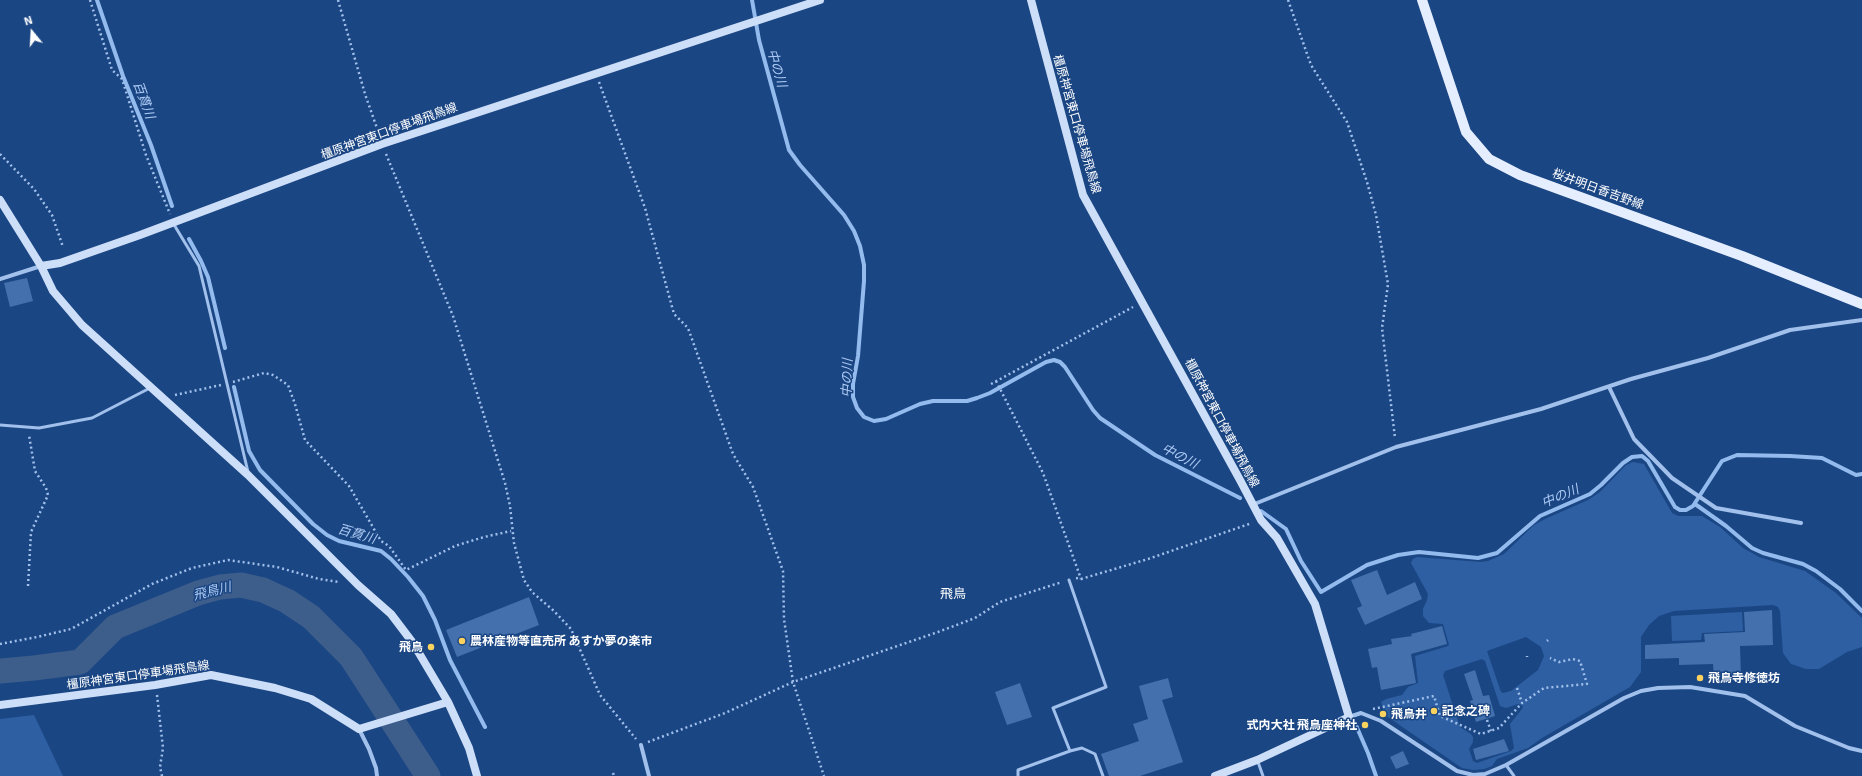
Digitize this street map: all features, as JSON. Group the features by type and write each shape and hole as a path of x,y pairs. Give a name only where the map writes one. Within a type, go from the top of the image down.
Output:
{"main road":[{"name":"橿原神宮東口停車場飛鳥線","path":"41,266 60,263 174,223 382,144 820,0"},
{"name":"橿原神宮東口停車場飛鳥線","path":"1031,0 1083,195 1240,480 1260,520 1277,538 1315,604 1349,717"},
{"name":"桜井明日香吉野線","path":"1422,0 1466,132 1489,159 1520,175 1742,256 1862,304"},
{"path":"0,200 41,266 53,291 82,325 248,475 358,585 396,620 413,643 448,702 469,748 477,776"},
{"name":"橿原神宮東口停車場飛鳥線","path":"0,705 155,685 211,675 275,688 311,699 358,729"},
{"path":"358,729 448,702"},
{"path":"1215,776 1257,760 1349,717"}],"street":[{"path":"0,279 41,266"},
{"path":"1252,505 1396,447 1535,410 1609,387 1631,378 1708,358 1790,330 1862,320"},
{"path":"1609,387 1634,439 1672,478 1691,492 1716,508 1801,523"},
{"path":"1349,717 1361,713 1381,721 1457,771 1473,775 1485,774 1506,765 1624,698 1641,691 1658,688 1690,687 1745,696 1796,726 1849,748 1862,751"},
{"path":"358,729 376,768 377,776"},
{"path":"642,745 649,776"}],"lane":[{"path":"174,223 199,266 248,475"},
{"path":"0,425 39,428 92,418 151,388"},
{"path":"1069,580 1106,687 1053,708 1070,751"},
{"path":"1018,776 1018,770 1082,748 1095,754 1103,776"},
{"path":"1257,760 1263,776"},
{"path":"1506,765 1514,776"}],"path":[{"path":"90,0 112,70 122,79 146,155 174,223"},
{"path":"338,0 365,94 382,144 453,316 505,483 510,506 514,543 524,580 532,592 554,611 571,629 600,694 630,734 642,745 725,713 794,682 975,618 1000,602 1075,578 1081,579 1148,559 1260,520"},
{"path":"1288,0 1297,29 1312,65 1347,122 1367,182 1376,215 1388,284 1382,328 1396,447"},
{"path":"596,73 645,208 674,314 688,328 733,454 753,487 783,571 784,619 794,682 824,776"},
{"path":"0,154 34,189 52,215 63,248"},
{"path":"991,384 1142,302"},
{"path":"162,398 226,384 264,373 273,375 288,385 296,404 305,440 349,486 381,541 389,546 406,570 455,546 484,537 512,531"},
{"path":"996,381 1043,473 1081,579"},
{"path":"27,427 36,471 48,496 31,532 28,586"},
{"path":"0,644 71,629 152,584 192,568 228,560 277,567 319,579 358,585"},
{"path":"1387,705 1434,696 1440,716 1481,734 1499,728 1522,703 1544,688 1587,684 1580,661 1573,659 1559,662 1550,658"},
{"path":"155,685 163,748 160,767 162,776"},
{"path":"1517,688 1522,703"},
{"path":"1450,714 1454,712"},
{"path":"1487,720 1491,731"}],"shaded area":[{"path":"1633,462 1644,464 1672,513 1678,516 1702,516 1720,527 1743,548 1759,557 1805,571 1836,593 1862,618 1862,647 1847,652 1819,669 1806,669 1791,664 1783,653 1780,611 1778,607 1773,605 1674,611 1659,616 1649,625 1641,637 1641,672 1630,687 1542,738 1528,748 1497,759 1492,766 1484,769 1473,770 1462,768 1385,715 1381,702 1386,699 1402,695 1408,687 1418,683 1415,656 1449,645 1443,624 1429,623 1423,616 1423,609 1428,594 1411,563 1413,559 1417,557 1481,562 1488,561 1504,554 1534,525 1588,500 1600,492 1626,465","holes":["1526,637 1541,647 1544,656 1538,670 1511,691 1503,693 1501,692 1487,651","1482,659 1485,661 1500,706 1506,708 1518,704 1523,706 1510,724 1514,748 1511,751 1477,763 1473,761 1469,749 1473,742 1473,737 1460,727 1443,675 1445,671"]},
{"path":"1742,612 1743,631 1702,633 1701,640 1672,641 1671,616"},
{"path":"34,715 63,776 0,776 0,719"}],"building":[{"path":"27,278 33,301 10,307 4,283"},
{"path":"1377,570 1387,595 1415,582 1422,599 1365,625 1357,608 1362,606 1351,580"},
{"path":"529,597 539,625 457,657 446,630"},
{"path":"1772,610 1773,645 1740,646 1741,678 1714,679 1713,664 1679,665 1679,658 1645,659 1645,645 1705,642 1704,634 1745,632 1744,612"},
{"path":"1442,626 1447,644 1411,654 1416,683 1381,690 1377,667 1372,668 1368,649 1392,644 1391,639 1412,636 1411,634"},
{"path":"1475,670 1483,696 1489,695 1495,716 1476,722 1470,701 1473,700 1464,674"},
{"path":"1168,678 1173,697 1162,700 1183,762 1140,776 1109,776 1101,754 1139,741 1133,724 1148,719 1139,686"},
{"path":"1020,683 1032,717 1007,725 995,692"},
{"path":"1504,739 1509,751 1476,760 1473,749"},
{"path":"1403,751 1409,764 1396,769 1390,757"}],"waterway":[{"name":"百貫川","path":"97,0 123,76 151,145 172,206"},
{"name":"中の川","path":"752,0 759,40 789,150 800,165 844,215 854,231 860,246 864,265 864,281 858,356 853,384 853,397 857,408 864,417 874,421 886,419 920,404 933,401 967,401 990,393 1046,362 1054,360 1060,362 1065,367 1093,410 1100,418 1155,455 1240,498"},
{"name":"百貫川","path":"189,239 208,277 225,348"},
{"name":"百貫川","path":"234,387 249,451 260,470 313,524 327,535 339,541 381,551 408,577 423,596 435,620 450,660 485,727"},
{"name":"中の川","path":"1261,511 1286,529 1301,561 1321,592 1367,565 1398,555 1419,552 1478,558 1497,553 1540,516 1590,494 1623,463 1632,457 1642,456 1648,461 1675,507 1680,510 1686,510 1693,506 1722,461 1737,455 1822,458 1856,475 1862,474"},
{"path":"1695,504 1726,526 1752,548 1763,553 1803,564 1816,571 1840,589 1862,611"},
{"name":"飛鳥川","path":"0,671 80,662 115,627 198,593 220,587 241,585 263,590 287,601 311,617 351,657 428,776"},
{"path":"1355,723 1376,776"}],"place":[{"name":"農林産物等直売所 あすか夢の楽市","path":"462,641"},
{"name":"飛鳥","path":"431,647"},
{"name":"飛鳥寺修徳坊","path":"1700,678"},
{"name":"記念之碑","path":"1434,711"},
{"name":"飛鳥井","path":"1383,714"},
{"name":"式内大社 飛鳥座神社","path":"1365,725"}],"district":[{"name":"飛鳥","path":"953,594"}]}
